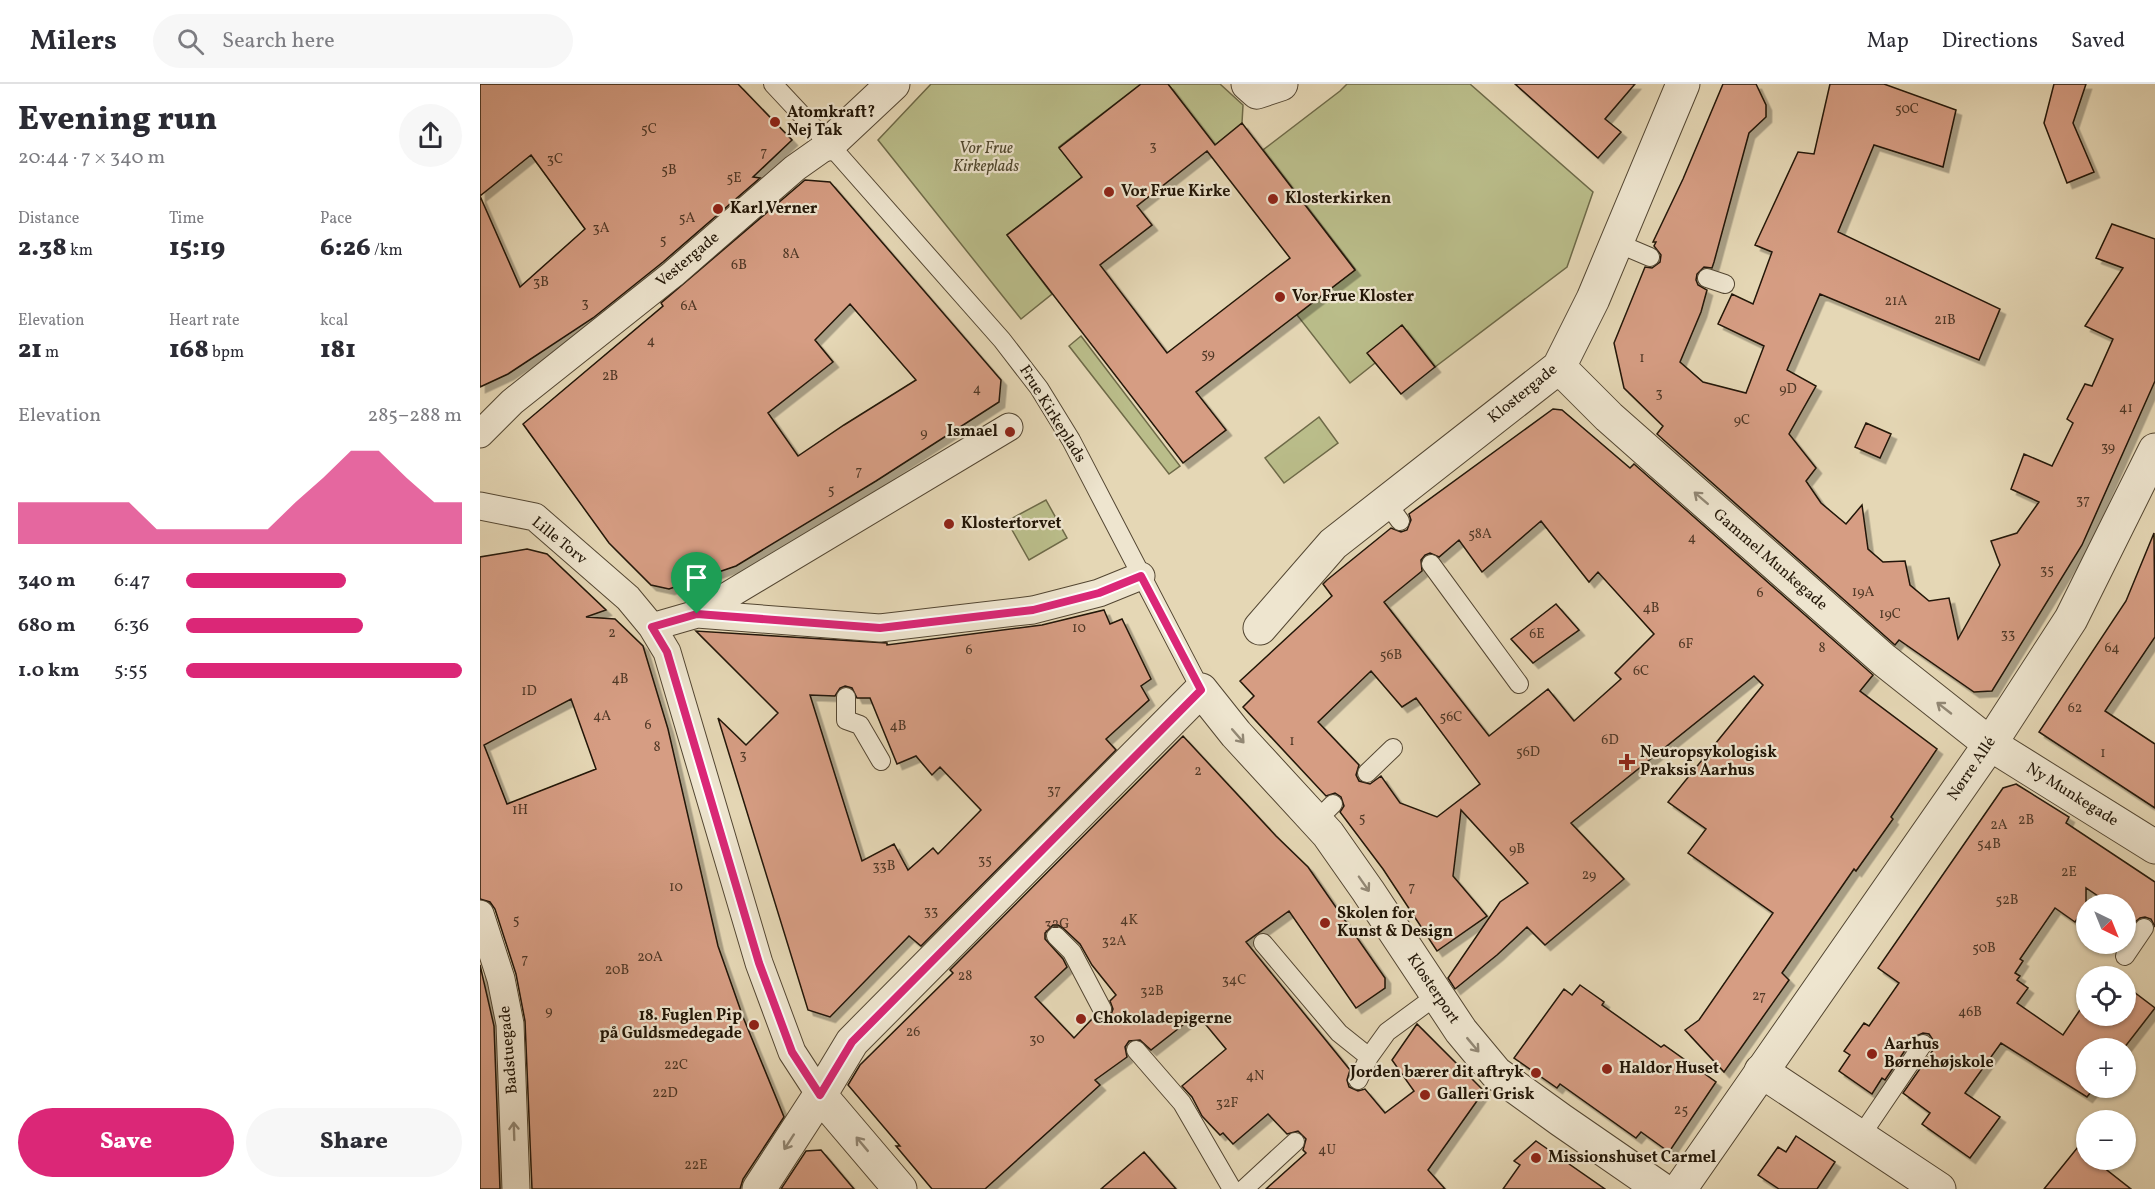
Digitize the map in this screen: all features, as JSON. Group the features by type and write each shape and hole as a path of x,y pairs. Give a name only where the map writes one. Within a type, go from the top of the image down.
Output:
{"street":[{"name":"Vestergade","path":"480,434 512,402 673,274 795,168 829,144 893,84"},
{"name":"Klostergade","path":"1260,628 1333,544 1393,512 1559,367 1593,299 1683,84"},
{"name":"Gammel Munkegade","path":"1559,367 1609,417 1884,660 1990,744"},
{"path":"652,627 697,614 1009,427"},
{"name":"Nørre Allé","path":"1680,1189 1990,744 2071,619 2155,450"},
{"name":"Lille Torv","path":"480,506 535,517 628,598 652,627 667,652 759,963 792,1052 820,1095"},
{"path":"697,614 833,631 880,628 1033,610 1099,593 1141,576"},
{"path":"759,1189 852,1042 1013,892 1201,690"},
{"name":"Klosterport","path":"1201,690 1236,734 1325,812 1328,834 1436,996 1496,1073 1661,1189"},
{"name":"Ny Munkegade","path":"1990,744 2155,847"},
{"name":"Badstuegade","path":"483,922 501,979 510,1024 516,1189"},
{"path":"1761,1071 1939,1189"},
{"path":"820,1095 900,1189"}],"lane":[{"name":"Frue Kirkeplads","path":"773,84 1002,340 1039,388 1071,440 1201,690"},
{"path":"1617,243 1650,257"},
{"path":"1707,278 1725,284"},
{"path":"1431,564 1519,684"},
{"path":"846,697 846,720 860,724 881,761"},
{"path":"1367,773 1393,748"},
{"path":"2125,956 2144,928"},
{"path":"1056,936 1072,952 1102,1009"},
{"path":"1263,943 1339,1033 1369,1057"},
{"path":"1359,1080 1369,1057 1387,1032 1436,996"},
{"path":"1860,1137 1923,1044"},
{"path":"1136,1050 1182,1103 1232,1189"},
{"path":"1244,1189 1295,1142"}],"green space":[{"name":"Vor Frue Kirkeplads","path":"931,84 1141,84 1059,147 1082,177 1007,235 1052,294 1021,319 878,140"},
{"path":"1168,84 1220,84 1243,105 1242,123 1215,145"},
{"path":"1347,84 1470,84 1593,192 1567,267 1435,367 1401,326 1375,363 1350,383 1297,315 1355,269 1263,150"},
{"path":"1081,336 1180,466 1169,474 1069,346"},
{"path":"1319,417 1338,443 1284,483 1265,458"},
{"path":"1046,500 1067,538 1029,560 1007,521"}],"building":[{"path":"480,84 738,84 792,140 753,177 760,178 663,262 593,318 508,374 480,387","holes":["531,155 585,229 520,287 480,196"]},
{"path":"1141,84 1168,84 1215,145 1242,123 1355,270 1196,392 1226,430 1183,463 1007,235 1082,177 1059,148","holes":["1207,151 1290,258 1167,353 1100,265 1152,225 1137,206"]},
{"path":"1515,84 1635,84 1605,119 1621,132 1598,158"},
{"path":"1723,84 1756,84 1766,105 1766,117 1749,133 1712,268 1704,267 1697,274 1698,285 1707,290 1701,312 1680,362 1703,382 1746,393 1764,346 1718,324 1732,294 1753,304 1772,252 1755,245 1798,152 1814,154 1830,84 1884,84 1956,110 1943,167 1874,145 1838,232 2000,309 1979,360 1820,294 1787,370 1816,386 1789,434 1816,468 1806,481 1821,503 1846,524 1862,505 1868,549 1883,562 1905,561 1910,585 1929,601 1949,598 1958,639 2000,565 1991,541 2017,533 2039,502 2011,489 2024,454 2052,466 2073,423 2067,419 2085,384 2092,386 2113,339 2085,326 2123,268 2096,258 2112,224 2155,239 2155,381 2082,545 1992,691 1974,692 1899,640 1895,645 1657,434 1663,426 1624,388 1614,343 1645,267 1652,268 1660,262 1661,255 1654,246 1656,242 1653,242 1683,179"},
{"path":"2054,84 2086,84 2073,123 2094,172 2067,183 2044,123"},
{"path":"805,180 830,182 1001,380 999,402 876,481 736,566 669,589 651,585 609,543 523,424 663,306 661,303","holes":["850,304 916,380 798,456 768,413 833,362 815,340"]},
{"path":"1402,325 1435,367 1401,394 1367,353"},
{"path":"1553,409 1562,410 1630,468 1634,464 1873,675 1860,691 1937,749 1891,817 1893,819 1856,871 1854,869 1782,973 1789,980 1724,1072 1685,1030 1699,1020 1773,913 1688,853 1706,829 1668,802 1763,685 1754,676 1571,823 1624,879 1545,945 1527,927 1455,989 1448,978 1500,902 1528,883 1461,810 1453,876 1487,916 1437,951 1383,869 1340,812 1344,806 1341,797 1335,793 1326,796 1243,707 1254,696 1240,681 1332,596 1323,584 1391,528 1401,532 1407,530 1411,520 1409,514","holes":["1541,521 1589,582 1598,572 1654,634 1615,673 1621,679 1574,721 1548,689 1489,736 1384,602 1422,571 1421,560 1425,555 1430,553 1439,557 1459,540 1482,572","1371,671 1402,707 1416,698 1480,784 1437,817 1400,803 1381,776 1370,784 1359,781 1356,775 1359,765 1318,722"]},
{"path":"1866,423 1891,434 1880,458 1855,447"},
{"path":"2154,533 2155,637 2105,711 2155,744 2155,808 2039,732 2126,601"},
{"path":"527,549 547,554 606,610 586,617 615,619 643,646 668,729 718,946 743,1017 784,1117 743,1179 740,1189 532,1189 525,1021 516,974 495,909 490,902 480,899 480,557","holes":["571,699 596,769 507,804 484,745"]},
{"path":"1556,604 1579,630 1533,663 1511,639"},
{"path":"1104,610 1110,624 1122,619 1151,679 1141,686 1149,700 1106,739 1116,750 921,946 909,936 830,1017 808,1010 718,718 746,745 778,713 696,631 887,643 887,645 1042,625","holes":["845,686 852,688 857,698 870,698 897,764 916,756 932,775 940,767 981,810 938,854 933,848 908,870 894,844 862,861 810,695 835,696 840,688"]},
{"path":"1183,736 1308,867 1385,978 1385,988 1356,1008 1289,911 1246,942 1350,1070 1347,1080 1349,1087 1358,1091 1365,1089 1385,1113 1414,1091 1392,1060 1417,1024 1484,1091 1428,1170 1445,1189 1266,1189 1306,1153 1303,1150 1306,1139 1298,1131 1287,1134 1268,1114 1233,1144 1223,1133 1220,1135 1202,1116 1192,1097 1182,1086 1226,1049 1197,1014 1151,1050 1140,1040 1129,1041 1125,1047 1127,1057 1095,1080 1100,1085 985,1189 932,1189 896,1146 900,1146 848,1085 860,1065 953,973 950,970","holes":["1053,925 1058,925 1080,944 1092,965 1116,995 1110,1001 1113,1009 1111,1015 1102,1020 1094,1017 1074,1038 1035,997 1067,967 1045,939 1045,933"]},
{"path":"2016,784 2069,817 2066,823 2155,882 2155,927 2151,919 2145,917 2136,921 2136,894 2095,894 2086,888 2086,894 2076,894 2075,922 2055,908 2020,959 2023,961 2015,973 2020,976 2017,980 2028,988 2017,1003 2063,1035 2076,1016 2076,1026 2136,1026 2136,994 2155,1008 2132,1038 2076,1038 2076,1090 2001,1043 1965,1093 2000,1117 1970,1158 1922,1124 1930,1113 1903,1093 1933,1050 1933,1040 1929,1034 1923,1033 1914,1037 1885,1080 1882,1078 1872,1094 1839,1071 1850,1055 1844,1051 1864,1023 1869,1026 1899,983 1878,968 2003,788"},
{"path":"480,965 494,1026 500,1189 480,1189"},
{"name":"Haldor Huset","path":"1580,985 1604,1002 1602,1005 1716,1082 1669,1152 1641,1132 1636,1138 1560,1084 1557,1088 1514,1058 1564,989 1572,995"},
{"path":"1796,1136 1835,1162 1817,1189 1779,1189 1758,1175 1778,1147 1786,1152"},
{"name":"Missionshuset Carmel","path":"1536,1141 1605,1189 1503,1189 1520,1165 1514,1161"},
{"path":"2076,1149 2076,1170 2107,1170 2131,1189 2044,1189"},
{"path":"821,1150 854,1189 781,1189 806,1151"},
{"path":"1144,1152 1176,1189 1101,1189"}],"place":[{"name":"Atomkraft? Nej Tak","path":"775,122"},
{"name":"Vor Frue Kirke","path":"1109,192"},
{"name":"Klosterkirken","path":"1273,199"},
{"name":"Karl Verner","path":"718,209"},
{"name":"Vor Frue Kloster","path":"1280,297"},
{"name":"Ismael","path":"1010,432"},
{"name":"Klostertorvet","path":"949,524"},
{"name":"Neuropsykologisk Praksis Aarhus","path":"1627,762"},
{"name":"Skolen for Kunst & Design","path":"1325,923"},
{"name":"Chokoladepigerne","path":"1081,1019"},
{"name":"18. Fuglen Pip på Guldsmedegade","path":"754,1025"},
{"name":"Aarhus Børnehøjskole","path":"1872,1054"},
{"name":"Haldor Huset","path":"1607,1069"},
{"name":"Jorden bærer dit aftryk","path":"1536,1073"},
{"name":"Galleri Grisk","path":"1425,1095"},
{"name":"Missionshuset Carmel","path":"1536,1158"}],"route":[{"path":"1141,576 1201,690 852,1042 820,1095 792,1052 759,963 667,652 652,627 697,614 880,628 1033,610 1099,593 1141,576"}]}
